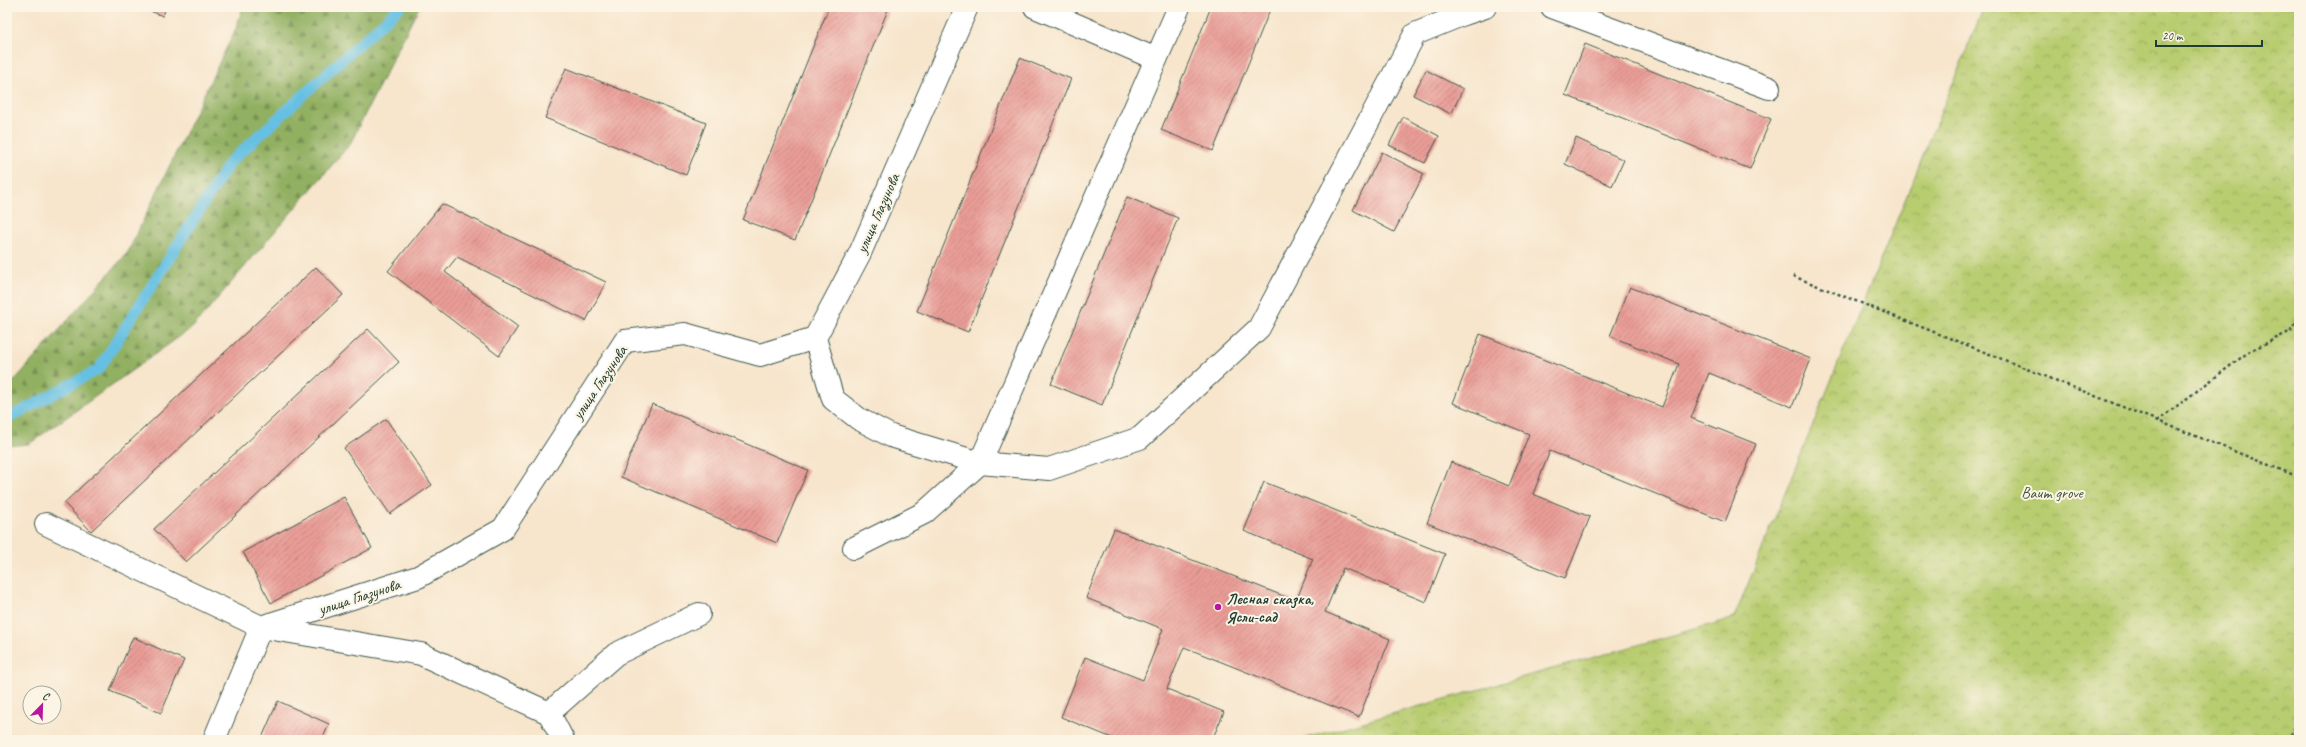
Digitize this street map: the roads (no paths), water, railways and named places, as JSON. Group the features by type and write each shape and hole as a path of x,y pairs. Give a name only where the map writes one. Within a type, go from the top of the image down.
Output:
{"street":[{"name":"улица Глазунова","path":"261,627 418,577 503,529 625,341 685,334 760,355 815,338 860,253 967,7"},
{"path":"1035,7 1156,60"},
{"path":"854,548 924,512 980,463 1179,7"},
{"path":"815,338 833,399 859,419 891,436 980,463 1049,469 1140,438 1259,328 1415,34 1456,11 1485,7"},
{"path":"1552,7 1769,88"},
{"path":"46,524 261,627 420,654 549,713 563,740"},
{"path":"549,713 616,654 699,614"},
{"path":"214,740 261,627"}],"waterway":[{"path":"7,419 99,369 230,162 400,7"}],"place":[{"name":"Лесная сказка, Ясли-сад","path":"1218,607"}],"park label":[{"name":"Baum grove","path":"2052,492"}]}
